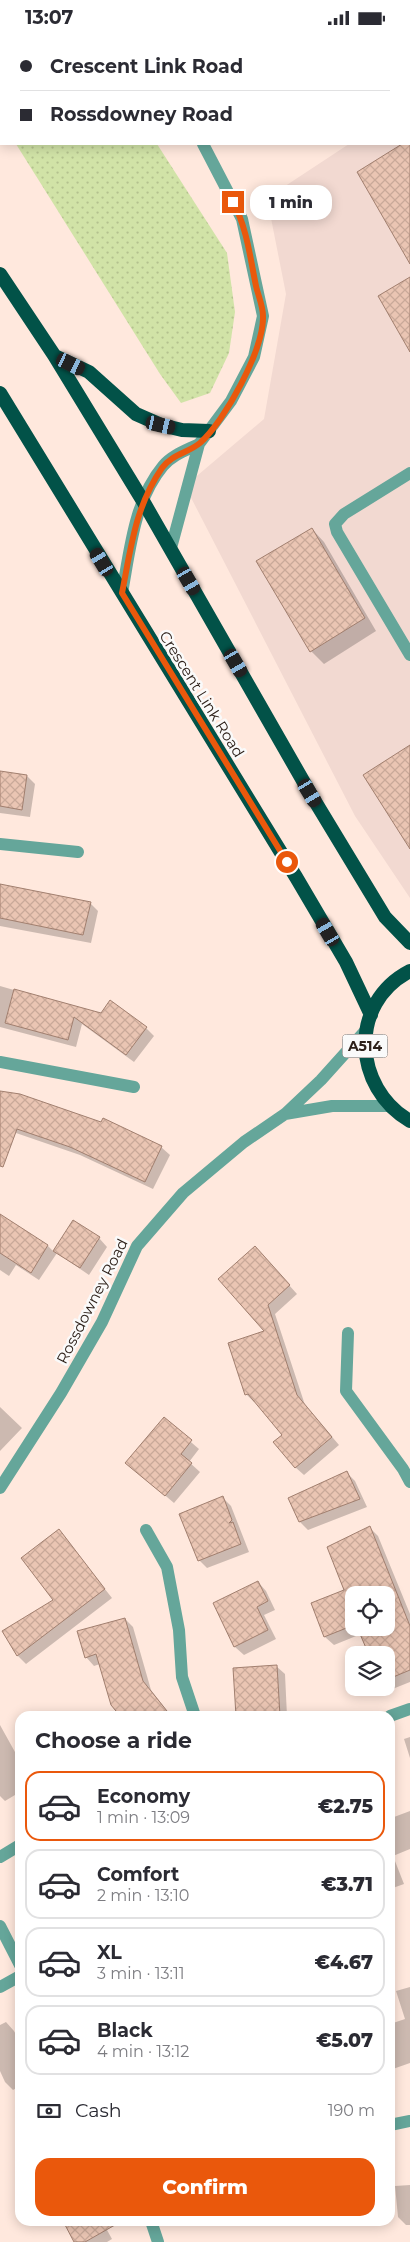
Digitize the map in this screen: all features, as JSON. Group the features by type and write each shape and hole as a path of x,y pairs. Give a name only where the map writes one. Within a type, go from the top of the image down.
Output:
{"highway":[{"path":"0,274 54,355 143,501 306,785 380,909 385,917 410,943"},
{"path":"54,355 89,372 136,414 161,425 182,430 209,431"},
{"name":"Crescent Link Road","path":"0,393 296,877 346,962 371,1015"},
{"name":"A514","path":"410,971 390,986 377,1003 366,1030 365,1050 369,1075 374,1086 389,1106 410,1121"}],"street":[{"path":"171,549 199,444 231,401 254,357 263,316 242,219 204,145"},
{"path":"122,593 134,527 143,501 163,466 175,456 199,444"},
{"path":"410,473 344,514 335,524 337,532 410,655"},
{"path":"0,844 78,852"},
{"name":"Rossdowney Road","path":"0,1487 61,1393 102,1322 136,1246 183,1193 244,1142 285,1114 321,1080 366,1030"},
{"path":"0,1061 134,1087"},
{"name":"Rossdowney Road","path":"285,1114 332,1106 389,1106"},
{"path":"348,1333 346,1391 403,1469 410,1483"},
{"path":"146,1530 168,1567 179,1630 182,1677 193,1711"},
{"path":"395,1714 410,1709"},
{"path":"0,1857 15,1848"},
{"path":"0,1926 15,1955"},
{"path":"0,1987 15,1980"},
{"path":"395,2124 410,2121"},
{"path":"153,2226 158,2242"}],"shaded area":[{"path":"347,145 410,145 410,898 355,816 185,486 264,419 286,294 267,198"}],"green space":[{"path":"17,145 158,145 227,253 235,312 229,353 210,393 181,403 160,374"}],"building":[{"path":"400,145 410,145 410,264 357,172"},
{"path":"410,277 410,352 378,296"},
{"path":"312,528 365,618 310,652 256,561"},
{"path":"410,745 410,849 363,775"},
{"path":"0,771 27,775 22,810 0,806"},
{"path":"0,884 91,902 83,935 0,918"},
{"path":"14,989 101,1013 110,1000 147,1027 126,1055 74,1017 68,1040 5,1023"},
{"path":"0,1091 20,1094 101,1122 103,1118 162,1146 145,1182 70,1147 17,1129 3,1167 0,1166"},
{"path":"0,1214 48,1245 31,1273 0,1253"},
{"path":"73,1220 100,1237 80,1268 53,1251"},
{"path":"255,1246 290,1285 268,1305 297,1395 332,1437 295,1468 273,1442 282,1435 248,1394 245,1395 228,1343 264,1331 218,1279"},
{"path":"164,1417 192,1440 181,1454 192,1463 165,1496 125,1463"},
{"path":"347,1471 360,1499 299,1522 288,1498"},
{"path":"223,1496 232,1520 229,1523 233,1522 241,1544 198,1561 179,1514"},
{"path":"370,1526 394,1586 345,1586 345,1629 324,1637 311,1603 344,1590 327,1547"},
{"path":"59,1529 105,1589 17,1656 2,1631 53,1600 21,1558"},
{"path":"258,1581 268,1601 257,1607 268,1630 234,1647 213,1603"},
{"path":"395,1588 410,1626 410,1670 395,1676 395,1646 365,1646 361,1636 395,1636"},
{"path":"125,1618 143,1681 167,1711 116,1711 111,1705 96,1654 85,1658 77,1631"},
{"path":"277,1665 280,1711 236,1711 233,1668"},
{"path":"66,2226 113,2226 85,2242 74,2242"}],"route":[{"path":"233,202 242,219 263,316 254,357 231,401 199,444 175,456 163,466 143,501 134,527 122,593 287,862"}]}
